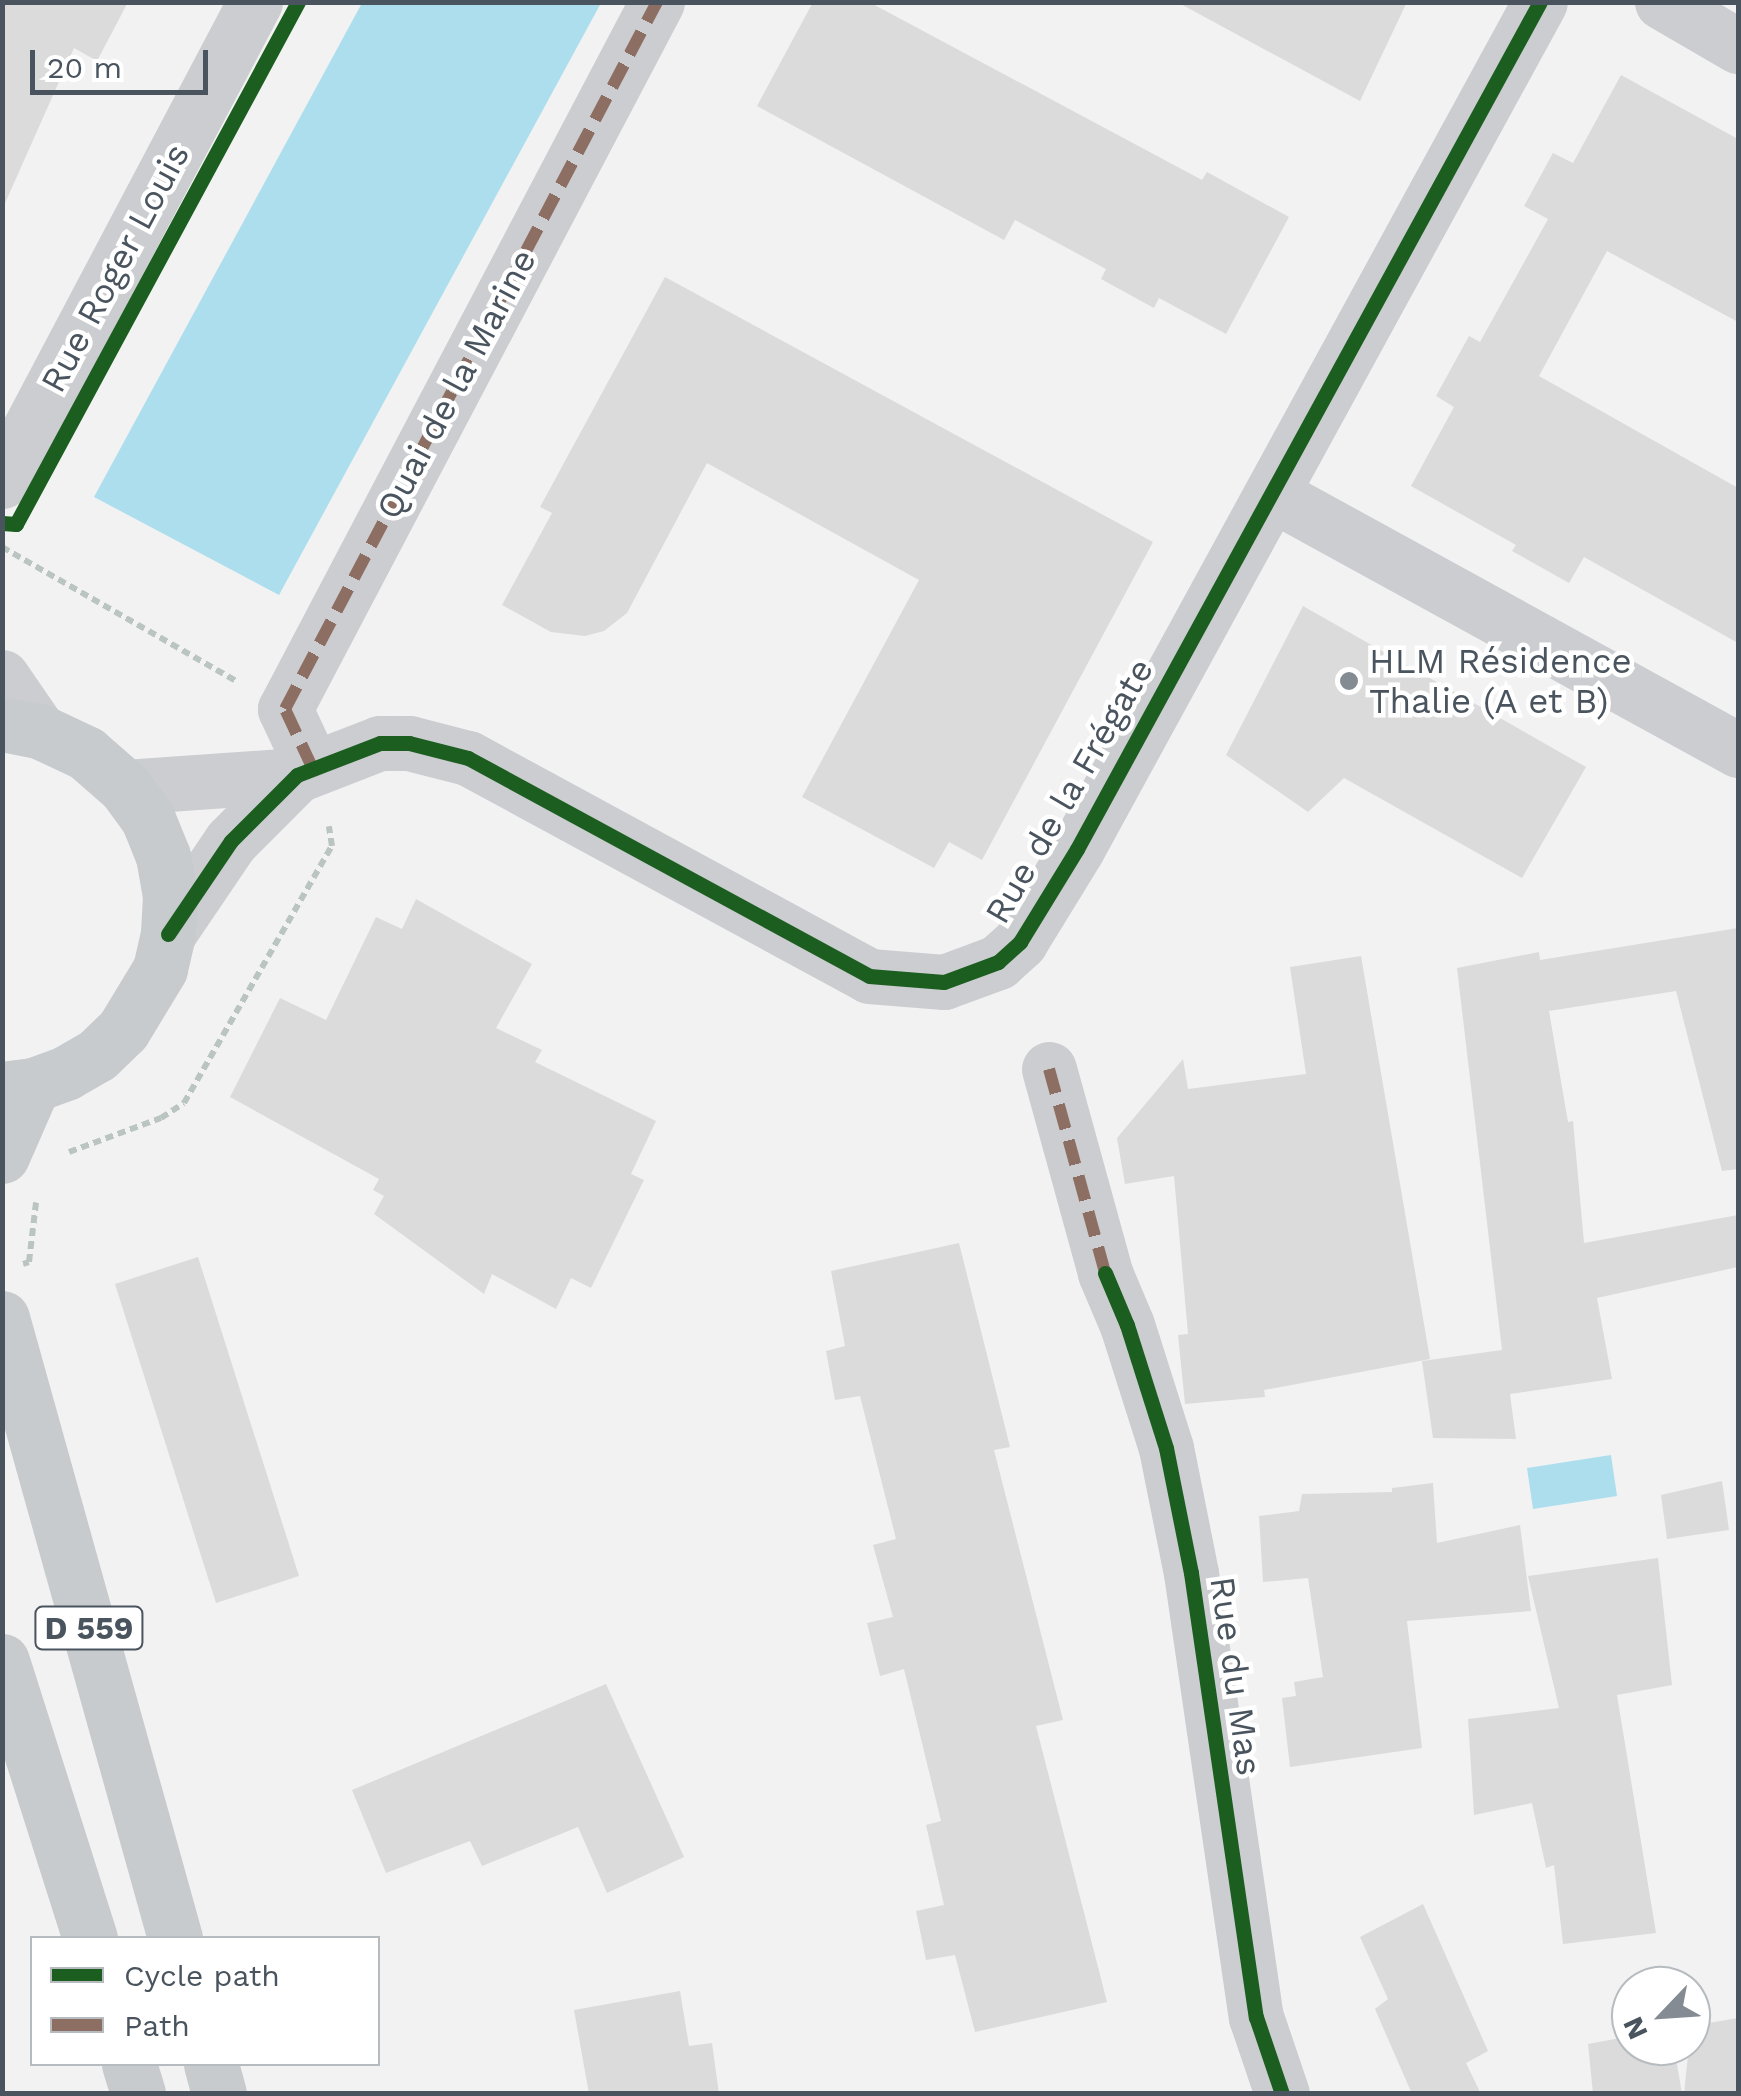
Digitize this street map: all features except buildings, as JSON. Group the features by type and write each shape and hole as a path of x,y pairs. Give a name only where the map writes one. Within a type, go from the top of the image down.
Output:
{"main road":[{"path":"2,1156 18,1087 82,1064 124,1030 152,986 168,934 170,895 163,856 148,819 126,786 86,753 21,728"},
{"name":"D 559","path":"2,1318 174,1936"},
{"name":"D 559","path":"2,1662 89,1936"},
{"path":"130,2066 138,2094"},
{"path":"211,2066 219,2094"}],"street":[{"name":"Rue Roger Louis","path":"2,481 255,2"},
{"name":"Quai de la Marine","path":"285,709 657,2"},
{"name":"Rue de la Frégate","path":"126,786 304,771 380,744 440,747 468,758 869,976 908,983 944,982 998,962 1030,928 1540,2"},
{"path":"1662,2 1738,46"},
{"path":"1272,494 1738,750"},
{"path":"2,677 21,728"},
{"path":"285,709 304,771"},
{"name":"Rue de la Frégate","path":"168,934 231,841 304,771"},
{"name":"Rue du Mas","path":"1050,1070 1104,1273 1128,1325 1166,1448 1191,1573 1256,2018 1282,2094"}],"path":[{"path":"2,547 285,709"}],"water":[{"path":"362,3 601,3 279,595 94,497"},
{"path":"1611,1455 1617,1496 1533,1509 1527,1468"}],"marked path":[{"path":"312,767 285,709 657,2"},
{"path":"1049,1069 1105,1273"}],"cycle path":[{"path":"2,523 16,524 298,2"},
{"path":"168,934 231,841 297,775 380,743 409,743 468,758 869,976 944,982 998,962 1020,942 1077,849 1540,2"},
{"path":"1105,1273 1127,1325 1166,1448 1191,1573 1256,2017 1282,2094"}],"place":[{"name":"HLM Résidence Thalie (A et B)","path":"1349,681"}]}
